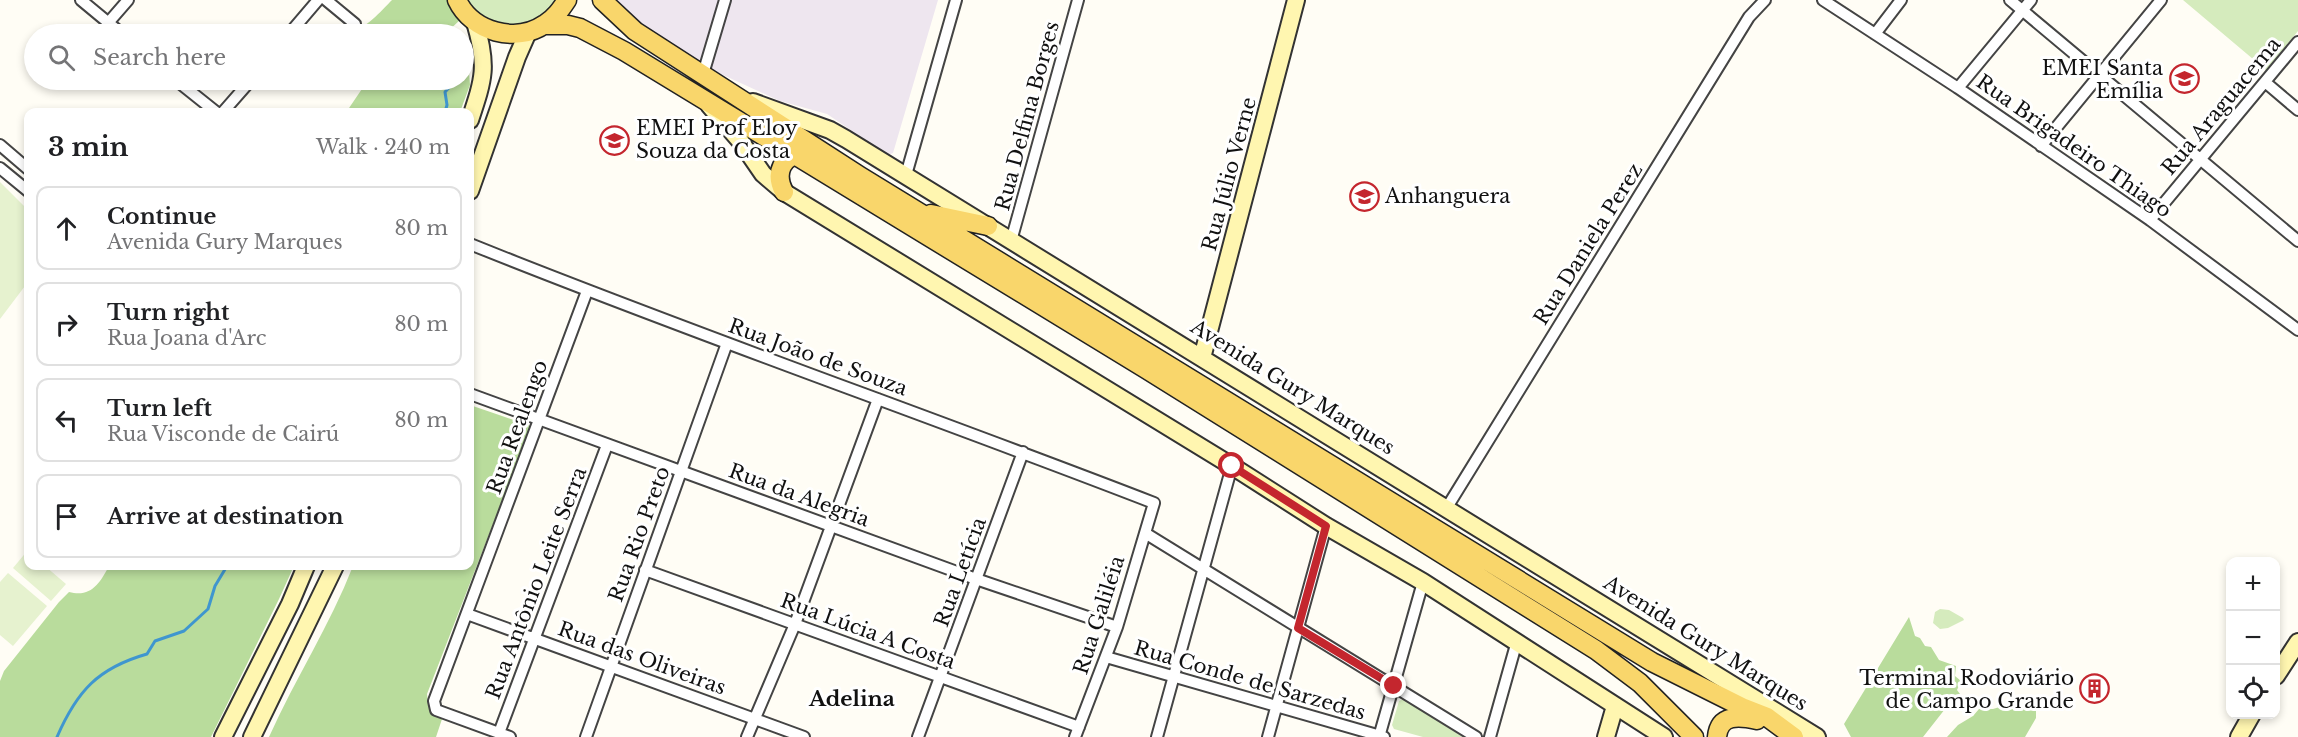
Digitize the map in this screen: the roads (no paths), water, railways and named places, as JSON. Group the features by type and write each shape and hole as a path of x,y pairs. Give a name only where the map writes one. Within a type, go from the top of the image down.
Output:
{"main road":[{"path":"457,0 466,14 475,22 500,33 514,34 567,24 580,28 624,51 1146,369 1596,650 1640,683 1695,737"},
{"path":"474,180 517,57 536,29 557,15 567,0"},
{"name":"Avenida Gury Marques","path":"602,0 626,24 860,176 1652,662 1744,708 1763,709 1788,732"},
{"name":"Rua Júlio Verne","path":"1202,358 1296,0"},
{"path":"474,108 484,74 482,45 475,22"},
{"name":"Avenida Gury Marques","path":"736,96 831,130 1446,509 1763,709 1816,737"},
{"path":"702,98 741,142 763,174 784,192 1326,526 1422,582 1664,737"},
{"path":"784,192 779,173 786,160 793,154 812,153 860,176"},
{"path":"919,212 988,226"},
{"path":"222,737 290,604 304,570"},
{"path":"252,737 333,570"},
{"path":"2280,670 2298,642"},
{"path":"1606,737 1615,706"},
{"path":"1716,737 1722,722 1741,716 1788,732"},
{"path":"2239,737 2249,719"}],"street":[{"path":"81,0 108,23 128,0"},
{"path":"298,24 318,0"},
{"path":"326,0 355,24"},
{"path":"703,74 724,0"},
{"path":"906,175 956,0"},
{"name":"Rua Delfina Borges","path":"1011,241 1078,0"},
{"name":"Rua Daniela Perez","path":"1446,509 1749,17 1765,0"},
{"name":"Rua Brigadeiro Thiago","path":"1823,0 1958,88 2150,220 2298,330"},
{"path":"1875,34 1901,0"},
{"path":"2010,0 2298,241"},
{"path":"1958,88 2031,0"},
{"path":"2041,147 2161,0"},
{"name":"Rua Araguacema","path":"2150,220 2298,42"},
{"path":"2265,82 2298,110"},
{"path":"188,90 211,108"},
{"path":"226,108 242,90"},
{"path":"0,145 24,166"},
{"path":"0,168 24,188"},
{"name":"Rua João de Souza","path":"474,246 587,291 1023,452 1154,503"},
{"name":"Rua Realengo","path":"504,735 436,710 434,701 587,291"},
{"name":"Rua Rio Preto","path":"586,737 727,343"},
{"name":"Rua da Alegria","path":"474,396 976,579 1117,627"},
{"path":"747,737 795,624 878,399"},
{"name":"Rua Antônio Leite Serra","path":"504,735 535,638 607,445"},
{"name":"Rua Letícia","path":"918,737 1023,452"},
{"path":"1157,737 1232,466"},
{"name":"Rua Galiléia","path":"1077,732 1117,627 1154,503"},
{"path":"1268,737 1326,526"},
{"path":"1145,533 1476,737"},
{"name":"Rua Lúcia A Costa","path":"645,570 940,677 1077,732"},
{"path":"1381,737 1422,582"},
{"name":"Rua das Oliveiras","path":"467,614 804,737"},
{"path":"1490,737 1517,641"},
{"name":"Rua Conde de Sarzedas","path":"1106,657 1381,737"}],"waterway":[{"path":"446,108 447,90"},
{"path":"57,737 81,694 102,674 115,666 147,654 155,641 184,631 208,609 215,586 225,570"}],"place":[{"name":"EMEI Santa Emília","path":"2184,79"},
{"name":"EMEI Prof Eloy Souza da Costa","path":"615,140"},
{"name":"Anhanguera","path":"1364,196"},
{"name":"Terminal Rodoviário de Campo Grande","path":"2095,689"}],"district":[{"name":"Adelina","path":"852,699"}]}
